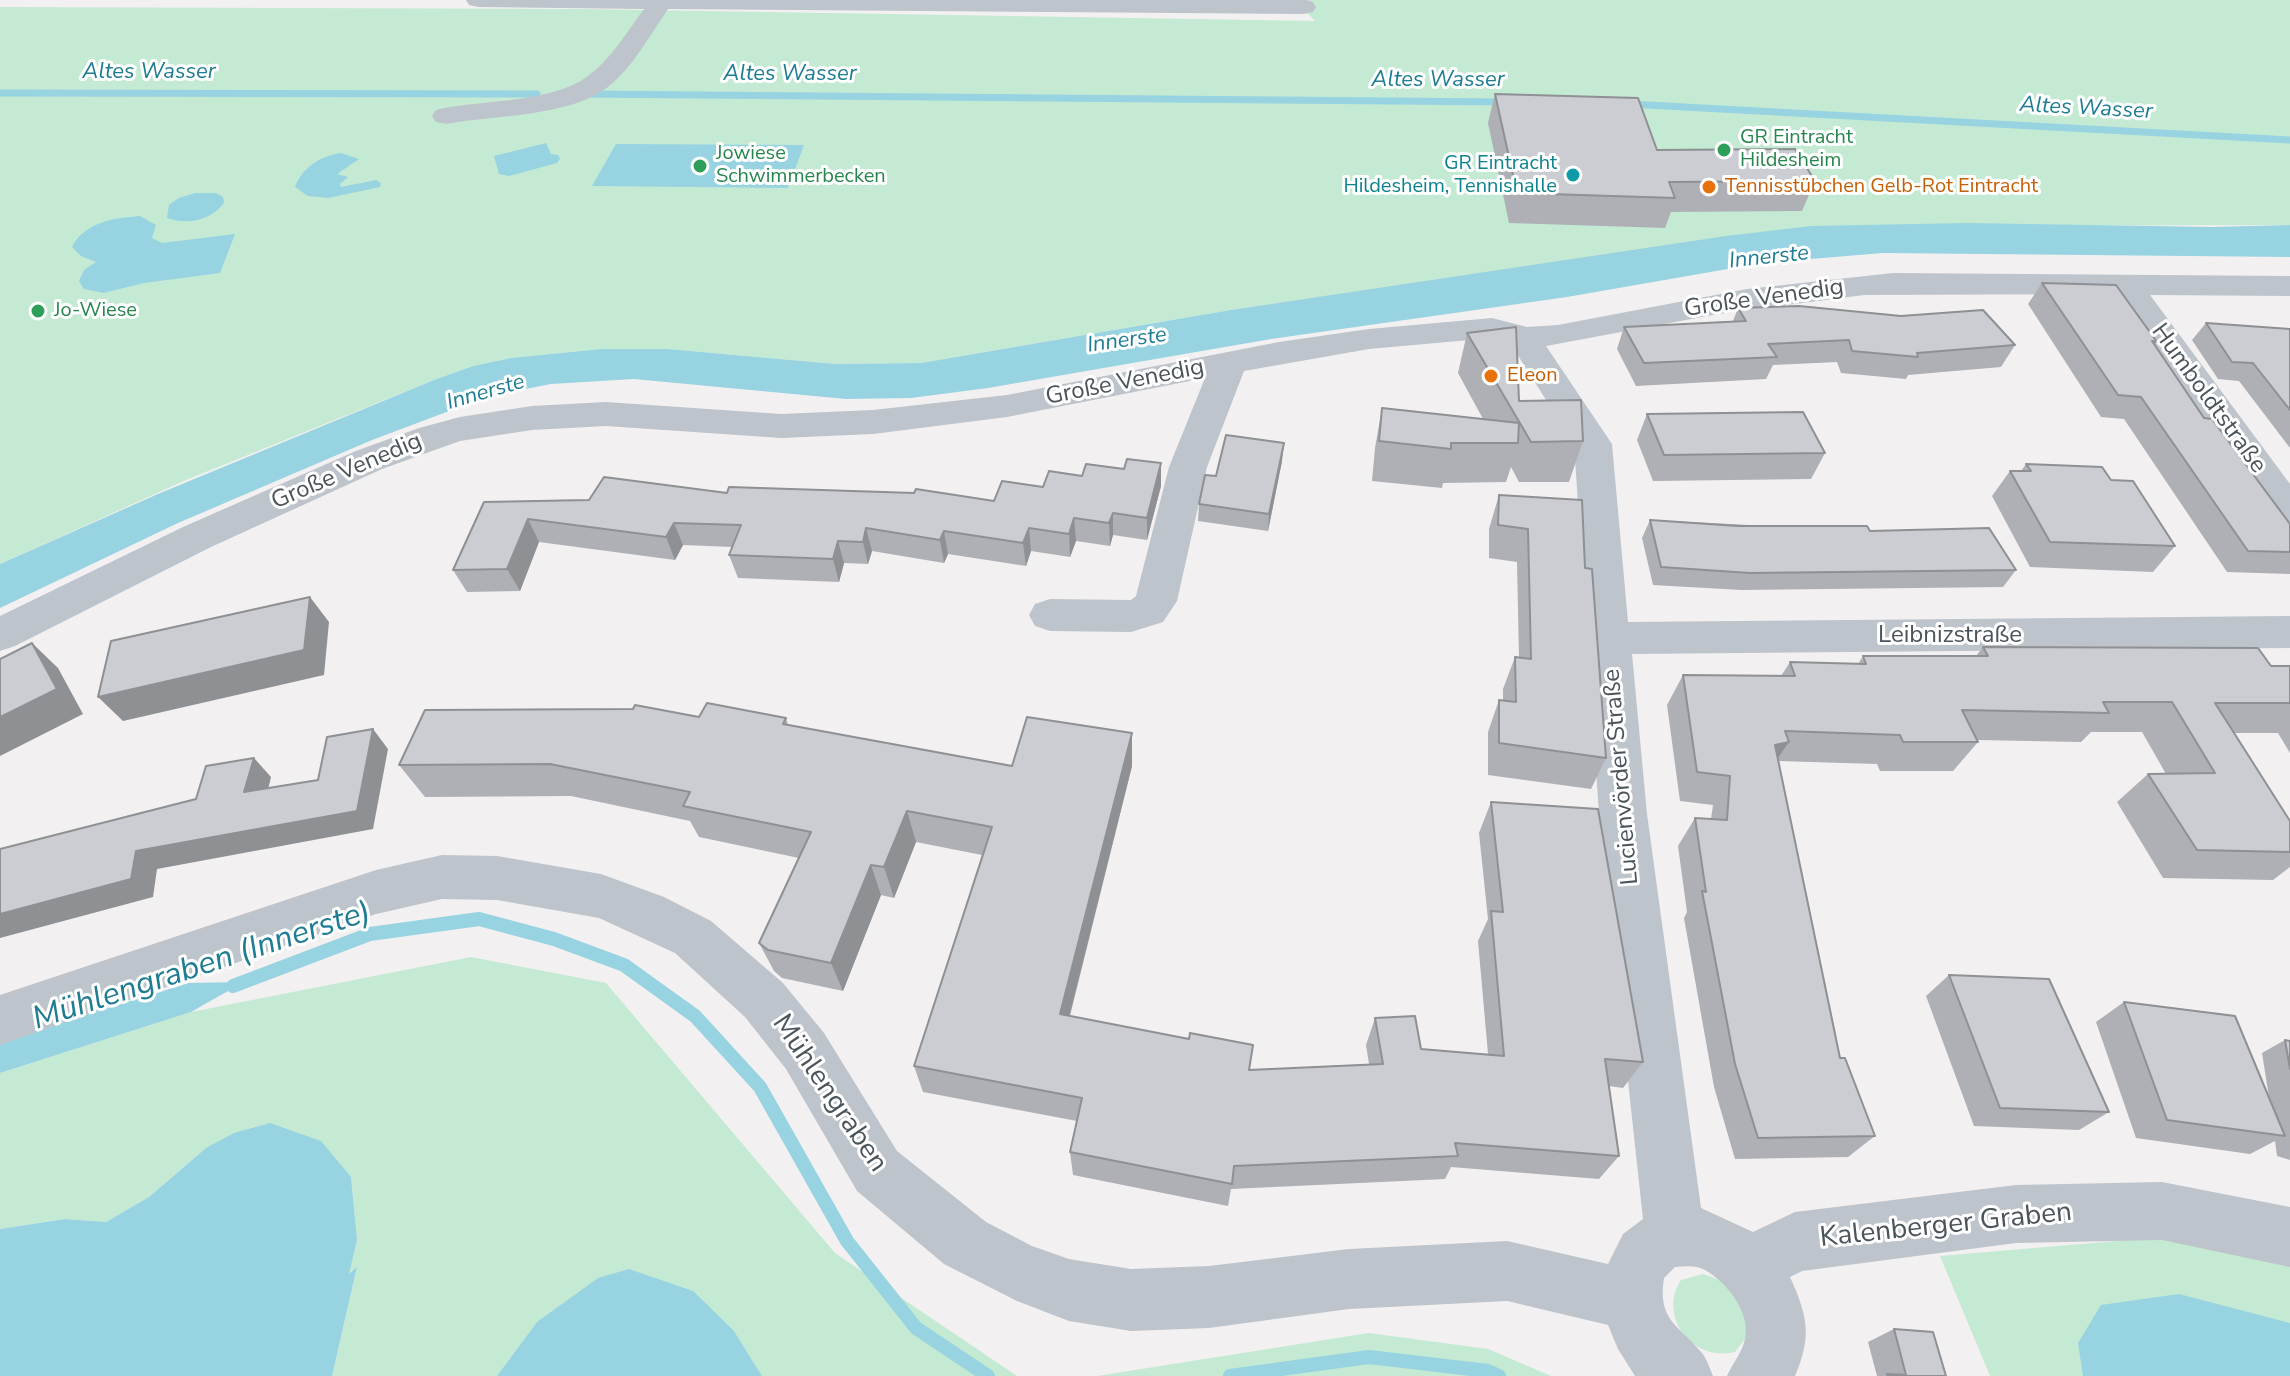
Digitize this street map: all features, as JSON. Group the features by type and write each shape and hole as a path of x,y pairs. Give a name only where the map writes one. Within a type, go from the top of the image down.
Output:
{"street":[{"path":"478,0 1304,7"},
{"path":"446,116 549,100 595,84 647,24 661,2"},
{"name":"Große Venedig","path":"0,635 197,537 404,446 460,429 532,418 606,414 781,426 873,422 1007,406 1229,363 1425,332 1504,328 1523,337 1715,304 1855,285 2290,286"},
{"name":"Humboldtstraße","path":"2127,286 2290,512"},
{"name":"Lucienvörder Straße","path":"1523,337 1593,444 1623,814 1675,1237"},
{"path":"1050,615 1131,616 1148,611 1156,601 1188,467 1229,363"},
{"name":"Leibnizstraße","path":"1610,638 2290,632"},
{"name":"Mühlengraben","path":"0,1020 376,892 442,877 497,878 601,896 646,913 693,937 755,991 797,1041 877,1171 965,1243 1017,1271 1069,1290 1131,1300 1209,1297 1349,1279 1507,1271 1631,1300"},
{"name":"Kalenberger Graben","path":"1749,1267 1795,1242 2016,1214 2162,1211 2290,1237"},
{"path":"1681,1376 1649,1346 1637,1324 1631,1300 1633,1278 1642,1258 1656,1244 1675,1237 1694,1237 1714,1242 1733,1252 1749,1267 1766,1291 1776,1317 1777,1343 1769,1365 1759,1376"}],"green space":[{"path":"1295,0 2290,0 2290,225 1811,226 1231,310 921,363 835,364 668,349 601,349 511,358 473,366 434,380 186,480 0,564 0,7 584,9 1315,21"},
{"path":"471,957 606,983 835,1253 1017,1376 762,1376 734,1331 537,1322 497,1376 332,1376 357,1268 348,1275 357,1240 351,1177 336,1161 206,1148 149,1197 106,1222 65,1219 0,1229 0,1073 191,1012"},
{"path":"2152,1238 2290,1263 2290,1376 1990,1376 1940,1256"},
{"path":"1703,1274 1724,1283 1741,1304 1748,1335 1735,1352 1705,1350 1683,1334 1676,1322 1673,1308 1681,1280"},
{"path":"1369,1333 1488,1349 1551,1376 1097,1376"}],"water":[{"path":"546,143 551,154 558,155 560,159 557,163 509,176 499,174 494,156"},
{"name":"Jowiese Schwimmerbecken","path":"616,144 804,145 788,188 592,186"},
{"path":"341,153 359,159 337,174 348,177 340,184 341,187 376,180 381,183 380,187 328,198 308,196 295,187 302,174 313,164"},
{"path":"195,193 216,193 223,197 224,203 212,214 198,220 167,218 169,205"},
{"path":"140,216 156,225 152,238 162,243 235,234 220,273 144,283 103,293 84,289 79,281 84,270 96,262 81,256 72,247 78,239 101,223"},
{"name":"Innerste","path":"1967,223 2211,227 2290,225 2290,257 1883,253 1762,263 1567,297 1271,339 988,388 911,398 846,399 634,379 551,384 489,396 372,440 178,523 0,608 0,564 158,494 434,380 473,366 511,358 601,349 668,349 835,364 921,363 1231,310 1726,236 1811,226"},
{"path":"244,982 191,1012 0,1073 0,1041 189,983"},
{"path":"270,1123 321,1141 351,1177 357,1240 349,1274 357,1267 332,1376 0,1376 0,1229 65,1219 106,1222 149,1197 206,1148 234,1133"},
{"path":"629,1269 693,1291 734,1331 762,1376 497,1376 537,1322 598,1278"},
{"path":"2179,1294 2290,1323 2290,1376 2083,1376 2078,1343 2101,1305"}],"building":[{"path":"1495,94 1638,98 1657,150 1795,149 1815,181 1669,182 1675,198 1517,193"},
{"path":"2042,283 2116,285 2157,342 2152,341 2204,418 2212,419 2290,524 2290,552 2248,551 2141,397 2118,395"},
{"path":"1799,306 1901,316 1983,310 2015,345 1917,353 1918,357 1852,351 1849,340 1768,344 1777,357 1644,363 1624,327 1746,321 1738,308"},
{"path":"2206,323 2290,329 2290,410 2253,363 2232,362"},
{"path":"1516,327 1519,401 1581,400 1583,441 1531,442 1467,333"},
{"path":"1382,408 1519,423 1518,443 1451,443 1451,449 1379,441"},
{"path":"1803,412 1825,453 1664,455 1647,414"},
{"path":"1226,435 1284,443 1269,514 1199,504 1205,475 1216,476"},
{"path":"1127,459 1161,463 1147,518 1113,513 1109,523 1074,518 1069,534 1029,528 1023,543 944,531 940,540 866,528 863,542 838,541 833,559 729,555 741,525 674,523 666,537 528,519 507,569 453,570 484,502 589,500 604,477 727,493 729,487 914,493 916,489 994,501 1002,481 1043,487 1049,471 1082,476 1086,464 1124,469"},
{"path":"2026,464 2102,467 2111,480 2133,481 2175,546 2050,542 2010,471 2031,471"},
{"path":"1499,495 1582,500 1585,568 1592,569 1606,758 1499,743 1499,700 1516,702 1515,657 1531,659 1528,529 1498,525"},
{"path":"1650,520 1738,526 1867,526 1870,531 1989,528 2016,570 1750,573 1661,567"},
{"path":"310,597 304,650 98,697 111,641"},
{"path":"32,643 57,689 0,717 0,659"},
{"path":"1983,647 2258,648 2271,666 2290,666 2290,703 2215,703 2290,821 2290,852 2197,850 2148,774 2215,773 2172,702 2103,702 2109,713 1962,710 1978,742 1903,742 1900,735 1785,731 1789,742 1775,745 1840,1058 1845,1058 1875,1136 1758,1138 1735,1064 1702,891 1706,892 1695,818 1727,820 1730,776 1697,772 1683,675 1795,676 1790,662 1866,664 1863,656 1988,656"},
{"path":"707,703 786,718 783,724 1012,766 1027,717 1132,733 1060,1014 1189,1039 1190,1033 1253,1045 1249,1070 1383,1064 1375,1018 1415,1016 1421,1049 1504,1056 1491,911 1503,912 1491,802 1598,809 1643,1062 1605,1059 1619,1156 1455,1143 1458,1156 1234,1166 1232,1184 1070,1152 1082,1098 914,1066 992,827 907,811 884,867 871,865 831,963 768,950 759,943 811,832 683,806 690,792 550,764 399,765 425,710 633,709 635,705 699,717"},
{"path":"373,729 357,811 136,851 131,879 0,914 0,849 196,799 206,766 254,758 244,792 318,780 327,737"},
{"path":"1949,975 2049,979 2109,1112 2000,1108"},
{"path":"2124,1002 2235,1016 2285,1136 2167,1120"},
{"path":"2285,1040 2290,1041 2290,1069"},
{"path":"1894,1329 1933,1332 1946,1376 1888,1376 1906,1375"}],"waterway":[{"name":"Altes Wasser","path":"0,93 537,94"},
{"name":"Altes Wasser","path":"585,94 1508,102"},
{"name":"Altes Wasser","path":"1629,104 2290,140"},
{"name":"Mühlengraben (Innerste)","path":"233,986 370,934 479,919 554,939 624,965 695,1016 760,1087 847,1241 916,1328 988,1376"},
{"name":"Mühlengraben (Innerste)","path":"1230,1376 1369,1357 1488,1371 1499,1376"}],"place":[{"name":"GR Eintracht Hildesheim","path":"1724,150"},
{"name":"Jowiese Schwimmerbecken","path":"700,166"},
{"name":"GR Eintracht Hildesheim, Tennishalle","path":"1573,175"},
{"name":"Tennisstübchen Gelb-Rot Eintracht","path":"1709,187"},
{"name":"Jo-Wiese","path":"38,311"},
{"name":"Eleon","path":"1491,376"}]}
